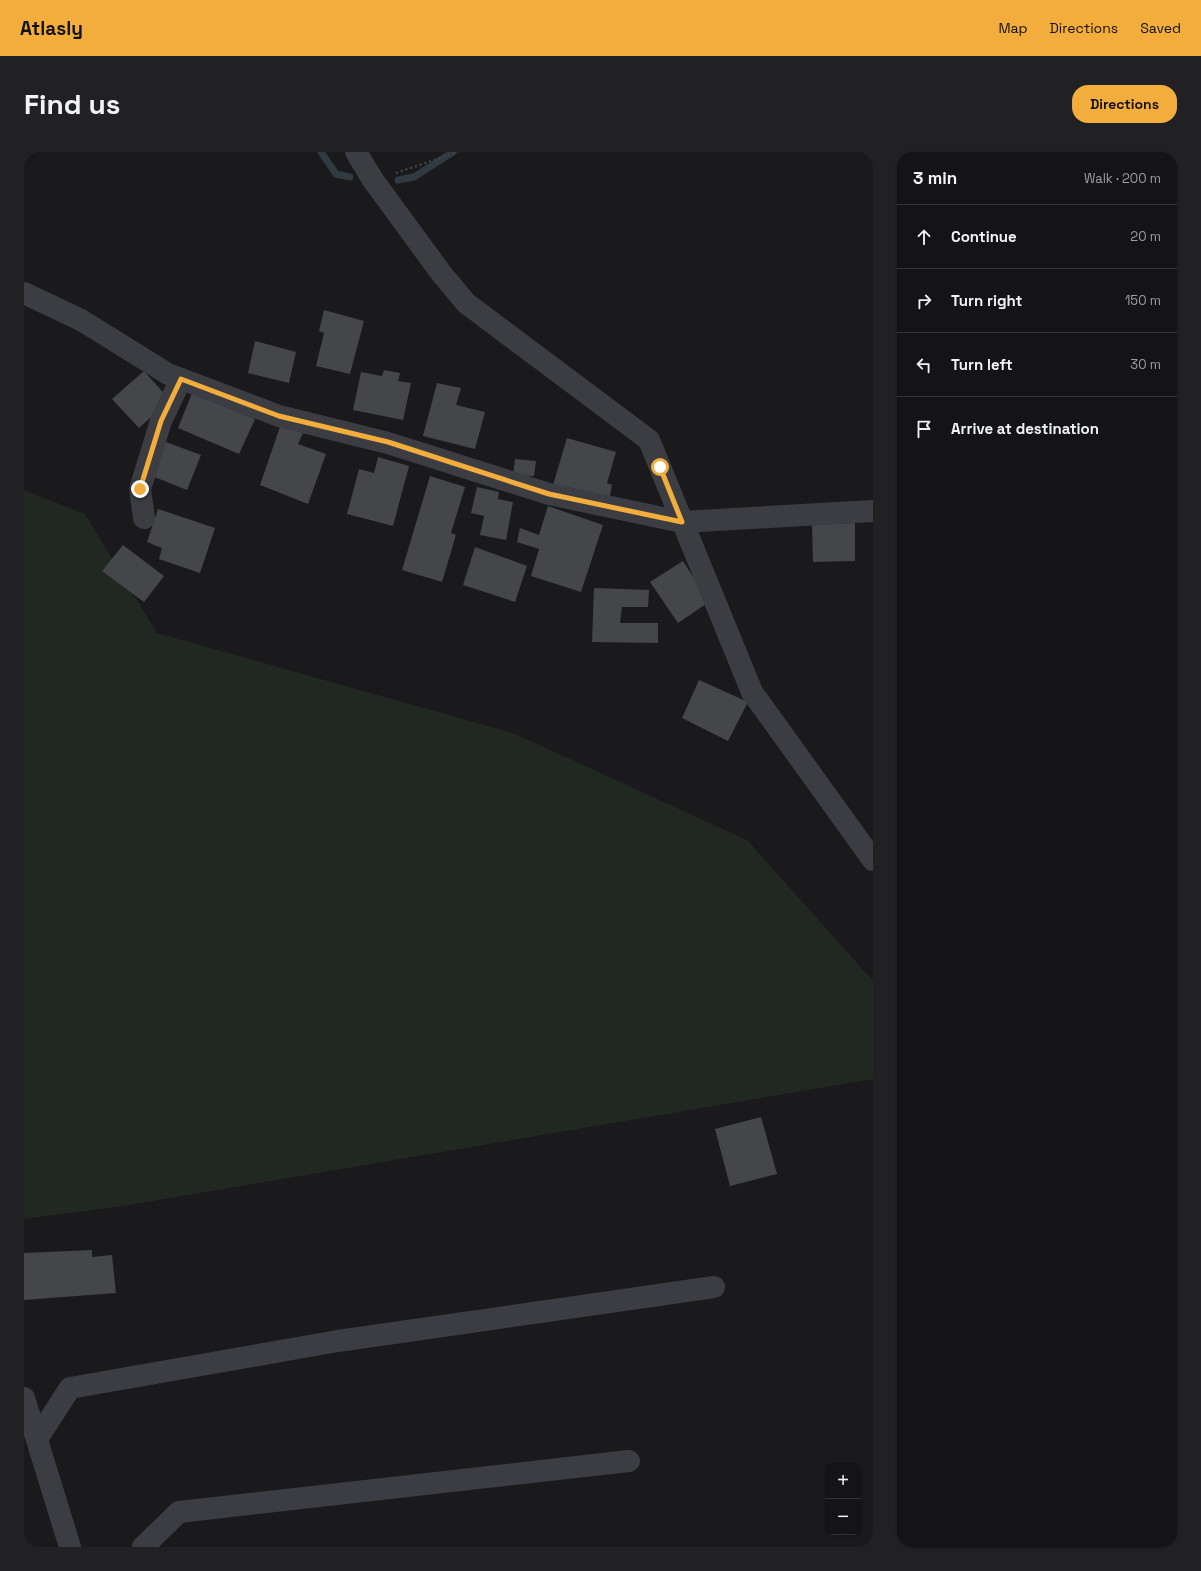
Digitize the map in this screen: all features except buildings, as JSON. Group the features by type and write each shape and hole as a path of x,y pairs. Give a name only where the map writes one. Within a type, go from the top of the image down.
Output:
{"street":[{"path":"356,152 373,180 441,273 466,303 649,440 752,692 873,860"},
{"path":"24,293 81,320 168,374 181,379 279,416 388,442 549,494 682,522 873,511"},
{"path":"144,518 140,489 161,421 181,379"},
{"path":"37,1439 70,1388 338,1341 714,1287"},
{"path":"24,1398 70,1547"},
{"path":"143,1547 179,1512 629,1461"}],"path":[{"path":"373,180 458,152"}],"shaded area":[{"path":"24,490 85,514 157,633 513,733 747,840 873,981 873,1079 123,1206 24,1219"}],"waterway":[{"path":"321,152 336,174 350,177"},
{"path":"398,180 414,177 453,152"}],"route":[{"path":"140,489 161,421 181,379 279,416 388,442 549,494 682,522 660,467"}]}
